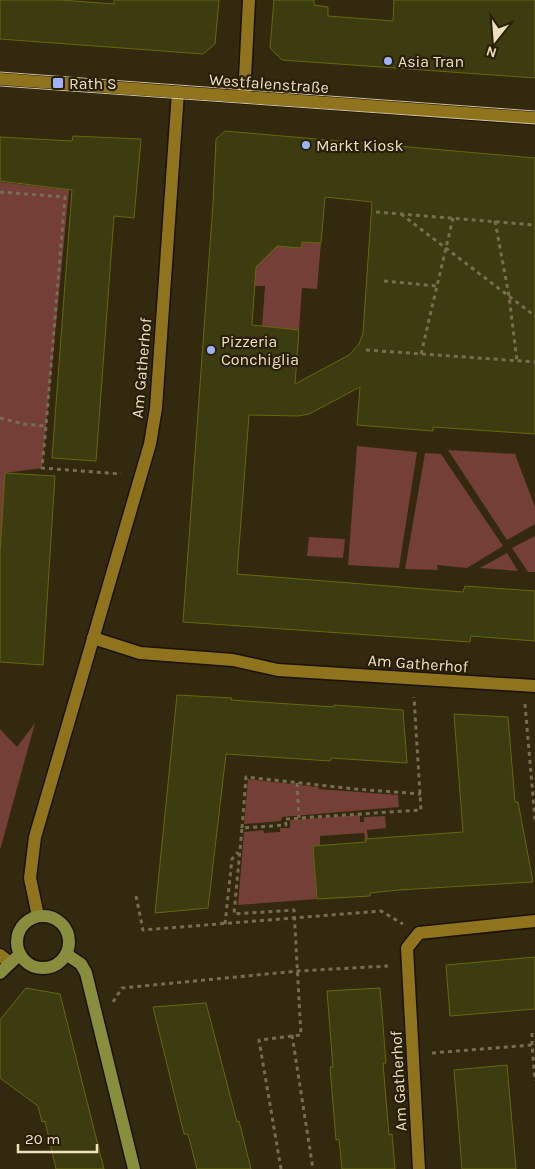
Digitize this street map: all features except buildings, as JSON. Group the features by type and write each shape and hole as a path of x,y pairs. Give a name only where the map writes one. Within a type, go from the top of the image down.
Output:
{"street":[{"path":"244,97 249,0"},
{"name":"Westfalenstraße","path":"0,79 535,118"},
{"name":"Am Gatherhof","path":"38,916 30,878 35,837 150,444 156,408 178,92"},
{"name":"Am Gatherhof","path":"93,638 140,653 233,660 278,670 529,686"},
{"path":"0,973 10,957 19,931 30,918 38,916 54,918 66,930 69,946 66,954 55,965 47,968 10,957"},
{"path":"419,933 535,922"},
{"name":"Am Gatherhof","path":"419,933 407,948 419,1169"},
{"path":"66,954 85,968 100,1023 134,1169"}],"path":[{"path":"0,192 65,198 42,468 141,476"},
{"path":"376,212 535,225"},
{"path":"401,214 535,316"},
{"path":"421,354 453,218"},
{"path":"494,221 509,296 517,361"},
{"path":"384,281 437,286"},
{"path":"366,350 535,362"},
{"path":"0,418 24,424 46,426"},
{"path":"529,686 535,820"},
{"path":"242,828 286,825 285,819 421,810 415,710"},
{"path":"281,1169 259,1040 301,1035 295,918 294,910 234,914 246,777 420,794"},
{"path":"296,782 299,818"},
{"path":"225,924 232,859 238,852"},
{"path":"136,896 143,930 381,911 419,933"},
{"path":"100,1023 122,988 298,971 408,965"},
{"path":"535,1033 532,1033 535,1081"},
{"path":"292,1036 314,1169"},
{"path":"412,1054 532,1045"}],"shaded area":[{"path":"0,182 69,190 42,468 5,473 0,554"},
{"path":"255,237 282,246 301,248 302,242 321,243 317,289 302,288 299,330 284,329 260,355 265,286 254,286"},
{"path":"357,446 417,452 399,568 348,565"},
{"path":"448,450 515,454 535,507 535,524 507,540"},
{"path":"425,453 441,454 503,546 467,568 437,565 438,570 405,569"},
{"path":"535,536 535,572 528,572 512,548"},
{"path":"309,537 345,539 343,558 307,556"},
{"path":"507,553 518,571 480,568"},
{"path":"35,723 0,850 0,729 17,747"},
{"path":"248,779 318,787 319,789 398,795 399,807 282,817 281,821 244,824"},
{"path":"360,815 360,822 364,822 364,817 385,816 386,828 367,830 368,839 365,839 364,833 320,836 320,845 313,846 317,899 238,905 244,832 263,830 264,833 280,832 280,828 290,828 290,820"}],"tram line":[{"path":"0,72 535,111"},
{"path":"0,86 535,124"}],"place":[{"name":"Asia Tran","path":"388,61"},
{"name":"Rath S","path":"58,83"},
{"name":"Markt Kiosk","path":"306,145"},
{"name":"Pizzeria Conchiglia","path":"211,350"}]}
